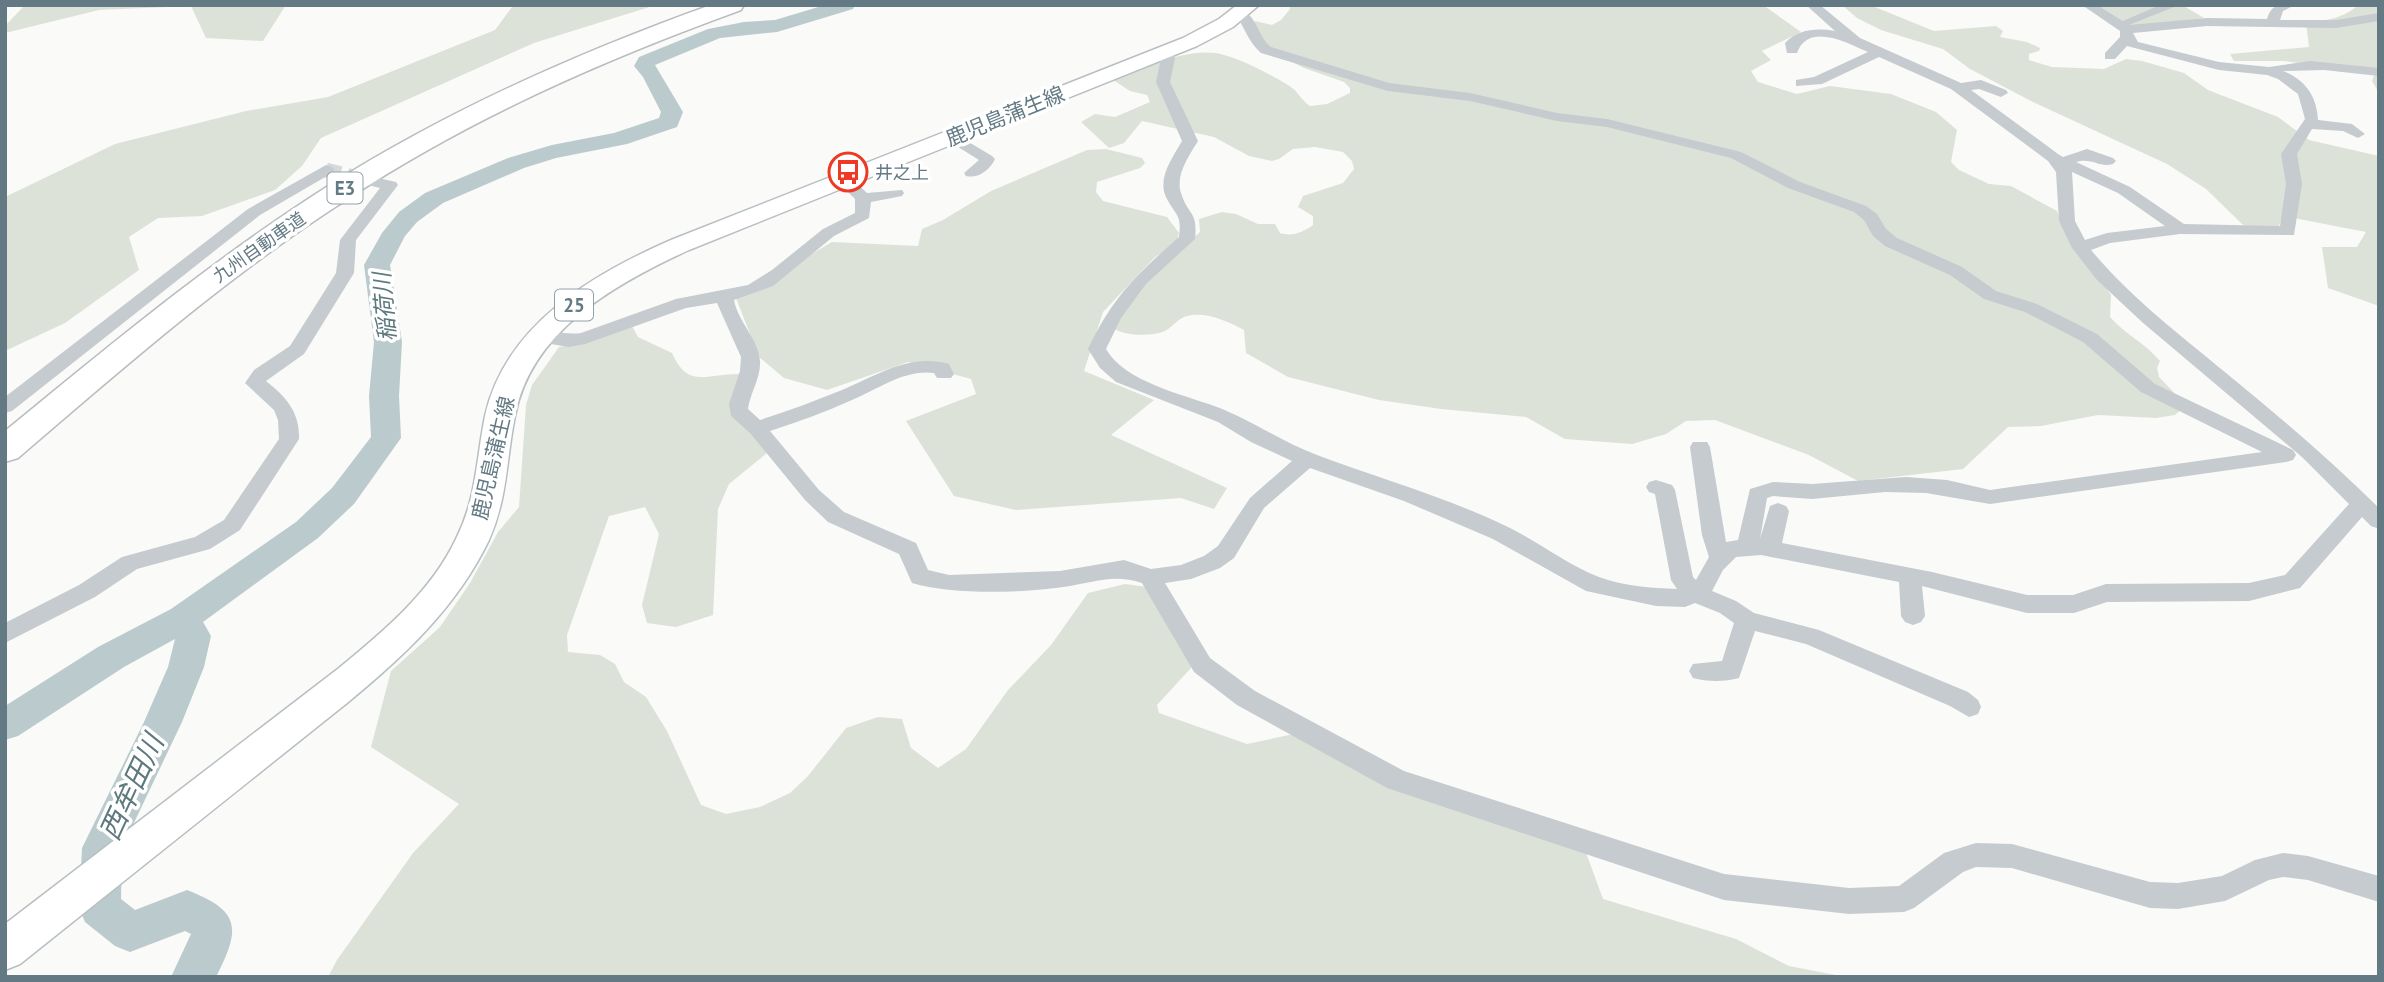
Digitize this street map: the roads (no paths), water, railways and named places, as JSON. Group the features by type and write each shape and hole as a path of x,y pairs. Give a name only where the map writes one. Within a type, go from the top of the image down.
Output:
{"highway":[{"name":"九州自動車道","path":"5,429 181,287 267,225 329,185 399,144 522,81 590,50 710,5"},
{"name":"九州自動車道","path":"5,450 200,289 284,228 367,175 460,122 533,85 634,41 733,5"}],"main road":[{"name":"鹿児島蒲生線","path":"5,950 353,677 393,642 441,591 468,550 478,528 491,484 497,425 518,366 540,337 587,295 645,260 853,189 952,137 1164,53 1211,31 1245,9"}],"street":[{"path":"1812,5 1849,37 1959,88 2057,160 2124,190 2179,229"},
{"path":"2088,5 2124,31 2140,47 2199,62 2274,73 2330,77"},
{"path":"2110,55 2124,31 2173,5"},
{"path":"2272,25 2273,17 2283,6"},
{"path":"1245,9 1258,45 1266,50 1388,87 1471,97 1557,117 1607,123 1721,151 1749,161 1794,185 1860,209 1871,217 1879,232 1891,242 1956,271 1990,295 2031,308 2078,331 2102,346 2136,381 2286,455"},
{"path":"2124,31 2207,22 2324,25 2379,17"},
{"path":"1792,50 1792,43 1797,38 1817,33 1849,37"},
{"path":"1801,83 1817,81 1878,52"},
{"path":"1164,53 1168,58 1163,82 1190,141 1172,174 1171,185 1173,195 1189,220 1186,239 1140,280 1112,317 1097,349 1115,374 1225,416 1258,437 1307,459 1411,496 1501,533 1594,585 1656,597 1685,598 1701,591 1730,549 1759,549 1910,576 2027,604 2074,604 2106,593 2249,592 2292,582 2360,505"},
{"path":"2274,73 2281,67 2308,65 2379,72"},
{"path":"2080,248 2107,238 2179,229 2288,232 2294,184 2289,154 2312,119 2305,93 2294,82 2274,73"},
{"path":"1959,88 1981,84 2001,93"},
{"path":"2309,124 2347,127 2358,134"},
{"path":"952,137 987,159 972,173"},
{"path":"2057,160 2087,154 2108,161"},
{"path":"2057,160 2064,171 2064,209 2072,233 2080,248 2120,293 2309,452 2379,521"},
{"path":"5,407 244,219 326,170"},
{"path":"5,634 87,591 130,563 202,543 232,525 289,439 290,424 282,403 255,383 261,374 297,349 345,273 348,240 390,185 369,181"},
{"path":"540,337 569,341 584,338 682,303 760,288 825,234 863,215 853,189 896,193"},
{"path":"724,296 737,334 748,348 751,360 738,411 757,428 812,495 836,517 908,549 920,577 949,583 1060,579 1124,568 1150,577 1183,573 1212,562 1226,552 1245,517 1257,503 1307,459"},
{"path":"757,428 858,391 911,366 934,366 942,368 944,374"},
{"path":"1700,447 1713,535 1721,559"},
{"path":"1759,549 1757,494 1768,488 1818,492 1913,484 1945,485 1990,497 2309,452"},
{"path":"1656,487 1665,490 1682,580 1695,594 1728,607 1746,620 1811,636 1959,699 1969,707"},
{"path":"1759,549 1778,511"},
{"path":"1910,576 1913,616"},
{"path":"1150,577 1202,665 1246,698 1396,780 1724,887 1849,901 1904,899 1954,862 1976,855 2012,856 2150,895 2178,896 2225,888 2265,869 2283,865 2334,875 2379,890"},
{"path":"1701,671 1731,671 1746,620"}],"waterway":[{"name":"稲荷川","path":"183,618 307,530 343,496 386,438 384,396 388,342 377,265 394,233 408,217 434,198 516,163 552,152 619,139 669,122 672,112 652,74 644,66 646,61 715,33 777,26 846,5"},
{"name":"稲荷川","path":"5,725 111,657 183,618"},
{"name":"西牟田川","path":"183,618 193,636 186,667 163,722 102,848 100,908 130,932 187,910 206,920 213,931 209,947 193,977"}],"tunnel":[{"path":"326,170 369,181"}],"place":[{"name":"井之上","path":"848,172"}]}
